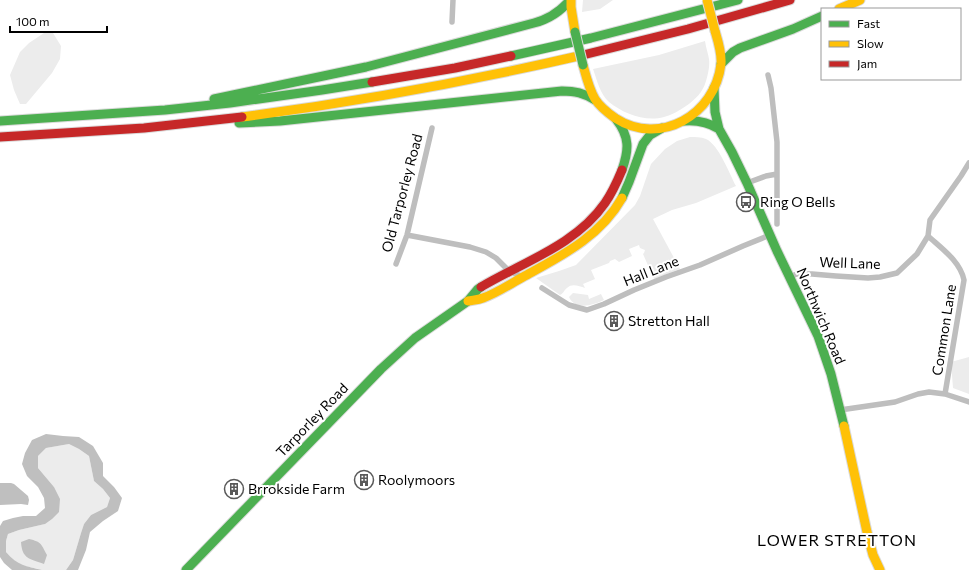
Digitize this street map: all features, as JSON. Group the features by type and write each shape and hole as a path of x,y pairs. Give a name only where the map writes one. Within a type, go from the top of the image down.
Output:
{"main road":[{"path":"684,122 705,105 712,95 721,64 720,49 707,0"},
{"path":"0,121 166,110 322,90 455,68 591,38 738,0"},
{"path":"0,137 95,132 167,126 336,104 459,82 592,54 790,0"},
{"path":"841,8 860,0"},
{"path":"166,110 366,67 452,45 547,19 559,12 568,2 571,7 583,65 595,100"},
{"path":"721,64 733,52 740,48 793,30 821,16"},
{"name":"Northwich Road","path":"714,88 715,112 719,129 747,183 822,347 831,374 840,410 867,532 873,555 880,570"},
{"path":"167,126 280,121 559,91 571,91 586,93 616,119 640,128 662,128 684,122 701,121 713,125 719,129"},
{"name":"Tarporley Road","path":"186,570 396,354 415,338 468,301 478,289 547,251 574,234 597,213 603,206 617,182 627,151 628,143 626,136 616,119"},
{"name":"Tarporley Road","path":"468,301 484,298 566,253 590,237 611,214 623,195 643,142 652,133 662,128"}],"street":[{"path":"452,22 453,0"},
{"path":"768,75 778,142 777,224"},
{"name":"Old Tarporley Road","path":"396,264 407,235 432,128"},
{"name":"Well Lane","path":"789,277 802,274 868,278 889,276 897,273 917,254 928,236 930,220 969,163"},
{"path":"747,183 766,176 777,174"},
{"path":"407,235 486,252 496,258 509,271 523,277"},
{"name":"Hall Lane","path":"542,288 569,305 587,310 666,277 700,265 770,235"},
{"name":"Common Lane","path":"928,236 955,262 963,272 964,280 945,394"},
{"path":"840,410 895,402 929,392 945,394 969,402"}],"shaded area":[{"path":"583,0 613,0 600,9 582,12"},
{"path":"44,33 53,33 61,46 60,59 52,73 26,104 20,104 10,75 20,52 29,43"},
{"path":"705,41 709,59 709,70 705,85 689,104 669,115 657,118 642,118 635,116 621,110 609,102 599,87 593,69 659,55"},
{"path":"690,137 704,138 711,142 727,167 736,186 696,203 672,210 653,219 680,269 654,279 643,254 645,250 640,248 639,245 629,249 632,256 619,262 615,259 591,270 595,279 583,284 585,288 576,285 569,286 560,295 536,278 576,265 635,205 640,196 651,164 665,149 677,141"},
{"path":"573,293 588,295 589,299 601,294 604,300 595,304 585,306 580,305 576,304 569,297"},
{"path":"969,357 969,394 953,388 951,362"},
{"path":"46,434 79,437 93,446 103,463 103,476 122,498 118,511 90,532 86,550 78,570 66,570 73,560 84,524 91,515 107,507 110,498 94,481 89,456 69,444 46,448 38,456 38,468 54,487 60,499 59,512 45,524 8,534 6,541 6,552 10,557 22,565 42,570 12,570 0,557 0,526 3,521 13,518 36,516 45,508 44,498 38,487 27,476 22,464 25,453 32,440"},
{"path":"69,444 89,456 94,481 110,498 107,507 91,515 84,524 73,560 66,570 42,570 21,565 11,559 6,552 6,541 8,534 45,524 54,487 38,468 38,456 46,448"},
{"path":"0,483 14,484 28,496 28,505 0,505"},
{"path":"29,539 39,542 42,546 47,555 44,564 28,558 23,552 21,542"}],"traffic: fast":[{"path":"214,99 366,67 534,23 554,14 570,0"},
{"path":"511,56 591,38 738,0"},
{"path":"721,64 733,52 740,48 793,29 821,16"},
{"path":"575,32 583,65"},
{"path":"0,121 165,110 230,103 372,82"},
{"path":"714,88 715,112 719,129 747,183 777,251 818,336 831,374 844,426"},
{"path":"239,123 280,121 562,91 579,93 595,100"},
{"path":"616,119 624,132 627,144 626,156 622,170"},
{"path":"684,121 702,122 719,129"},
{"path":"622,198 643,144 650,135 662,128"},
{"path":"186,570 381,369 415,338 468,301 481,287"}],"traffic: slow":[{"path":"571,0 575,32"},
{"path":"707,0 715,31"},
{"path":"841,8 860,0"},
{"path":"583,65 589,87 595,99 612,116 632,126 650,129 667,127 683,121 697,111 708,98 717,82 721,64 721,56 715,31"},
{"path":"242,117 327,105 413,90 498,74 583,55"},
{"path":"468,301 481,299 488,296 565,253 591,235 603,224 622,198"},
{"path":"844,426 867,532 873,555 880,570"}],"traffic: jam":[{"path":"583,55 688,29 790,0"},
{"path":"372,82 455,68 511,56"},
{"path":"0,137 144,128 242,117"},
{"path":"481,287 548,251 579,230 593,218 605,203 622,170"}],"place":[{"name":"Ring O Bells","path":"746,202"},
{"name":"Stretton Hall","path":"614,321"},
{"name":"Roolymoors","path":"364,480"},
{"name":"Brrokside Farm","path":"234,489"}],"district":[{"name":"LOWER STRETTON","path":"837,540"}]}
